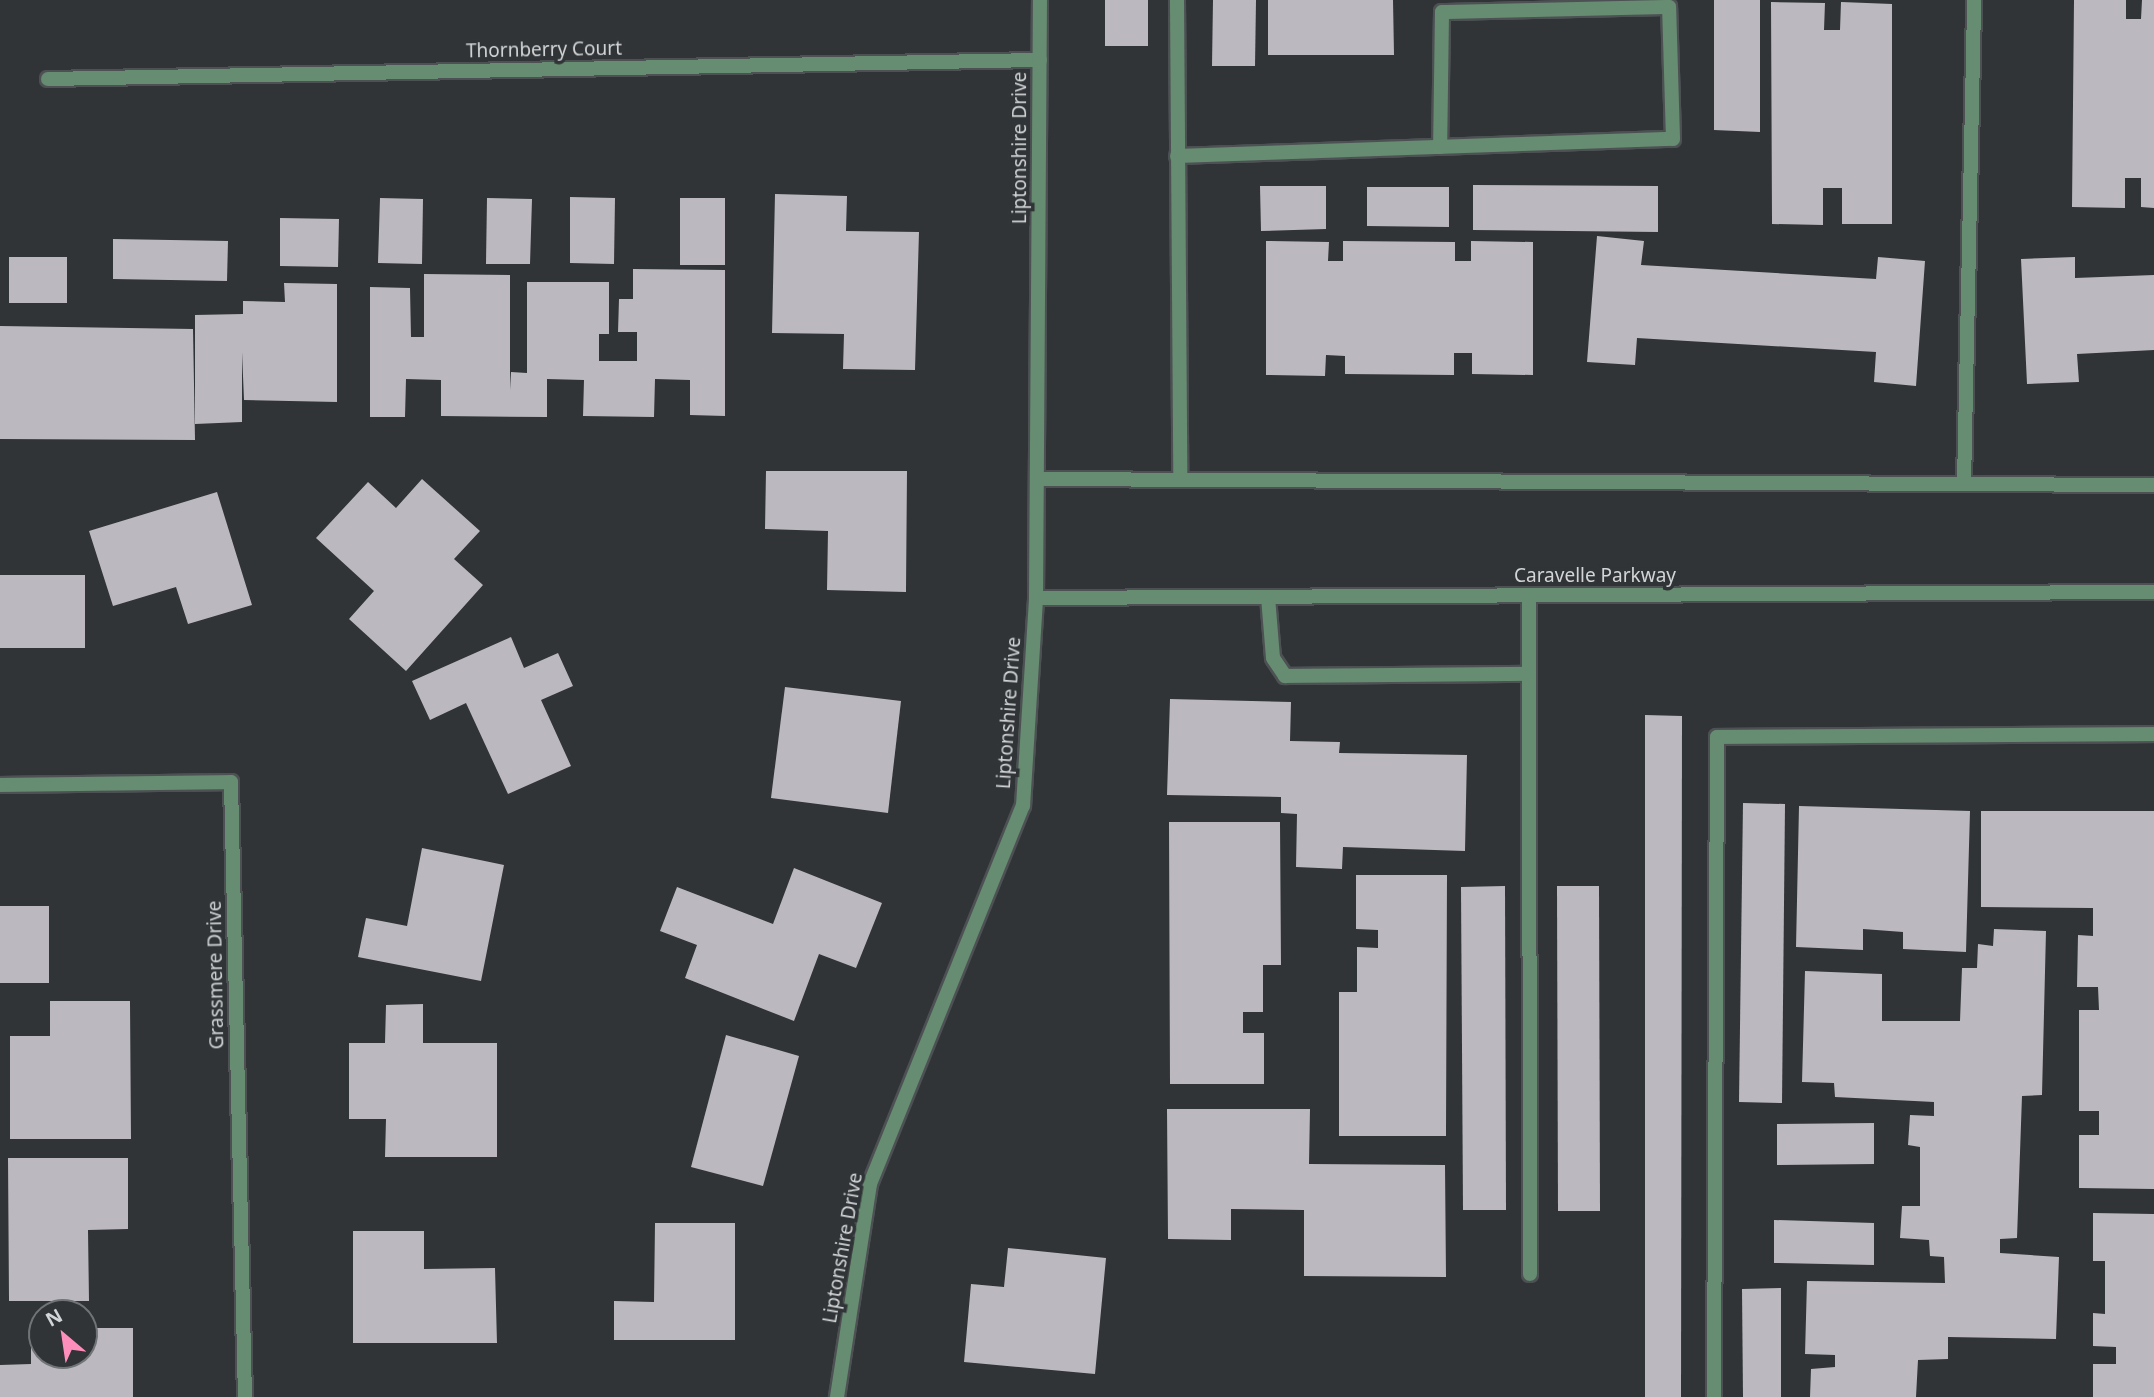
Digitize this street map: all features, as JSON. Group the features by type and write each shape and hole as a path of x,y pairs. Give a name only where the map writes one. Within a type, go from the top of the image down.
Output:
{"street":[{"name":"Liptonshire Drive","path":"837,1397 870,1184 1023,806 1036,598 1040,0"},
{"path":"1177,0 1180,480"},
{"path":"1964,484 1974,0"},
{"path":"1177,156 1440,147 1672,139 1669,7 1442,12 1440,147"},
{"name":"Thornberry Court","path":"48,79 1040,60"},
{"path":"1037,479 2154,485"},
{"name":"Caravelle Parkway","path":"1036,598 2154,593"},
{"path":"1529,595 1530,1274"},
{"path":"1268,597 1273,659 1285,676 1529,674"},
{"path":"1714,1397 1717,737 2154,734"},
{"name":"Grassmere Drive","path":"0,785 231,782 245,1397"}],"building":[{"path":"1105,0 1148,0 1148,46 1105,46"},
{"path":"1213,0 1256,0 1255,66 1212,66"},
{"path":"1268,0 1393,0 1394,55 1268,55"},
{"path":"1714,0 1760,0 1760,132 1714,130"},
{"path":"2074,0 2126,0 2126,19 2141,19 2142,0 2154,0 2154,208 2141,207 2141,178 2125,178 2125,208 2072,207"},
{"path":"1771,2 1825,3 1824,30 1840,30 1841,2 1892,4 1892,224 1842,224 1842,188 1823,188 1823,225 1772,224"},
{"path":"1473,185 1658,186 1658,232 1473,230"},
{"path":"1260,186 1326,186 1326,229 1261,231"},
{"path":"1367,187 1449,187 1449,227 1367,226"},
{"path":"775,194 847,196 846,231 919,232 915,370 843,369 844,334 772,333"},
{"path":"570,197 615,198 614,264 570,263"},
{"path":"380,198 423,199 422,264 378,263"},
{"path":"487,198 532,199 530,264 486,264"},
{"path":"680,198 725,198 725,265 680,265"},
{"path":"280,218 339,219 338,267 280,266"},
{"path":"1597,236 1644,241 1641,265 1876,279 1878,257 1925,261 1916,386 1874,382 1876,352 1637,338 1635,365 1587,362"},
{"path":"113,239 228,241 227,281 113,279"},
{"path":"1266,241 1329,242 1328,261 1343,261 1343,241 1455,242 1455,261 1471,261 1471,241 1533,242 1533,375 1472,374 1472,353 1454,353 1454,375 1345,374 1345,356 1326,355 1325,376 1266,375"},
{"path":"9,257 67,257 67,303 9,303"},
{"path":"2075,257 2075,278 2154,275 2154,350 2077,354 2079,382 2027,384 2021,259"},
{"path":"633,269 725,270 725,416 690,415 690,380 655,379 654,417 583,416 584,380 547,379 547,417 441,416 441,380 406,379 405,417 370,417 370,287 410,288 411,337 424,337 424,274 510,275 510,390 511,372 527,373 527,282 609,282 609,334 599,334 599,361 637,361 637,332 618,332 619,299 633,299"},
{"path":"284,283 337,284 337,402 244,400 242,352 242,422 195,424 195,315 243,314 243,301 285,302"},
{"path":"0,326 193,329 195,440 0,439"},
{"path":"766,471 907,471 906,592 827,590 828,531 765,529"},
{"path":"422,479 480,531 454,559 483,585 406,671 349,619 374,591 316,538 368,482 396,508"},
{"path":"217,492 252,605 188,624 176,587 113,606 89,531"},
{"path":"0,575 85,575 85,648 0,648"},
{"path":"511,637 524,668 558,653 573,686 541,700 571,766 508,794 466,703 430,720 412,681"},
{"path":"785,687 901,701 888,813 771,798"},
{"path":"1170,699 1291,702 1290,741 1340,742 1339,753 1467,755 1465,851 1343,847 1342,869 1296,867 1297,814 1281,813 1281,797 1167,795"},
{"path":"1645,715 1682,716 1681,1397 1645,1397"},
{"path":"1743,803 1785,804 1782,1103 1739,1102"},
{"path":"1799,806 1970,811 1966,952 1903,949 1903,932 1863,929 1863,950 1796,947"},
{"path":"1981,811 2154,811 2154,1189 2079,1188 2079,1135 2099,1135 2099,1111 2079,1111 2079,1010 2099,1010 2098,987 2077,987 2078,935 2093,936 2093,908 1981,907"},
{"path":"1169,822 1280,822 1281,965 1263,965 1263,1012 1243,1012 1243,1033 1264,1033 1264,1084 1170,1084"},
{"path":"422,848 504,865 481,981 358,957 366,918 407,926"},
{"path":"794,868 882,903 856,968 819,954 794,1021 685,978 697,945 660,931 677,887 773,924"},
{"path":"1356,875 1447,875 1446,1136 1339,1136 1339,992 1357,992 1357,947 1378,948 1378,930 1356,929"},
{"path":"1505,886 1506,1210 1463,1210 1461,887"},
{"path":"1557,886 1599,886 1600,1211 1558,1211"},
{"path":"0,906 49,906 49,983 0,983"},
{"path":"1994,929 2046,931 2042,1095 2022,1096 2017,1238 2000,1239 2000,1253 2059,1257 2056,1339 1948,1337 1948,1359 1918,1360 1916,1397 1810,1397 1811,1369 1835,1367 1835,1355 1805,1354 1807,1281 1945,1283 1944,1257 1930,1256 1929,1240 1900,1238 1902,1206 1920,1206 1920,1147 1908,1145 1910,1115 1934,1116 1934,1102 1835,1097 1834,1083 1802,1082 1805,971 1882,974 1882,1021 1960,1021 1962,968 1977,968 1978,944 1993,946"},
{"path":"50,1001 130,1001 131,1139 10,1139 10,1036 50,1036"},
{"path":"423,1004 423,1043 497,1043 497,1157 385,1157 386,1119 349,1119 349,1043 385,1043 386,1005"},
{"path":"726,1035 799,1056 763,1186 691,1167"},
{"path":"1167,1109 1310,1109 1309,1164 1445,1165 1446,1277 1304,1276 1304,1210 1231,1209 1231,1240 1168,1239"},
{"path":"1874,1123 1874,1164 1777,1165 1777,1124"},
{"path":"8,1158 128,1158 128,1229 88,1230 89,1299 9,1301"},
{"path":"2093,1213 2154,1214 2154,1397 2093,1397 2093,1364 2116,1364 2116,1347 2093,1346 2093,1313 2105,1314 2105,1261 2093,1261"},
{"path":"1774,1220 1874,1223 1874,1265 1774,1263"},
{"path":"655,1223 735,1223 735,1340 614,1340 614,1301 654,1302"},
{"path":"353,1231 424,1231 424,1269 495,1268 497,1343 353,1343"},
{"path":"1008,1248 1106,1258 1095,1374 964,1362 971,1284 1004,1287"},
{"path":"1781,1288 1781,1397 1743,1397 1742,1289"},
{"path":"98,1328 133,1328 133,1397 0,1397 0,1365 28,1364 28,1369 98,1369"}]}
